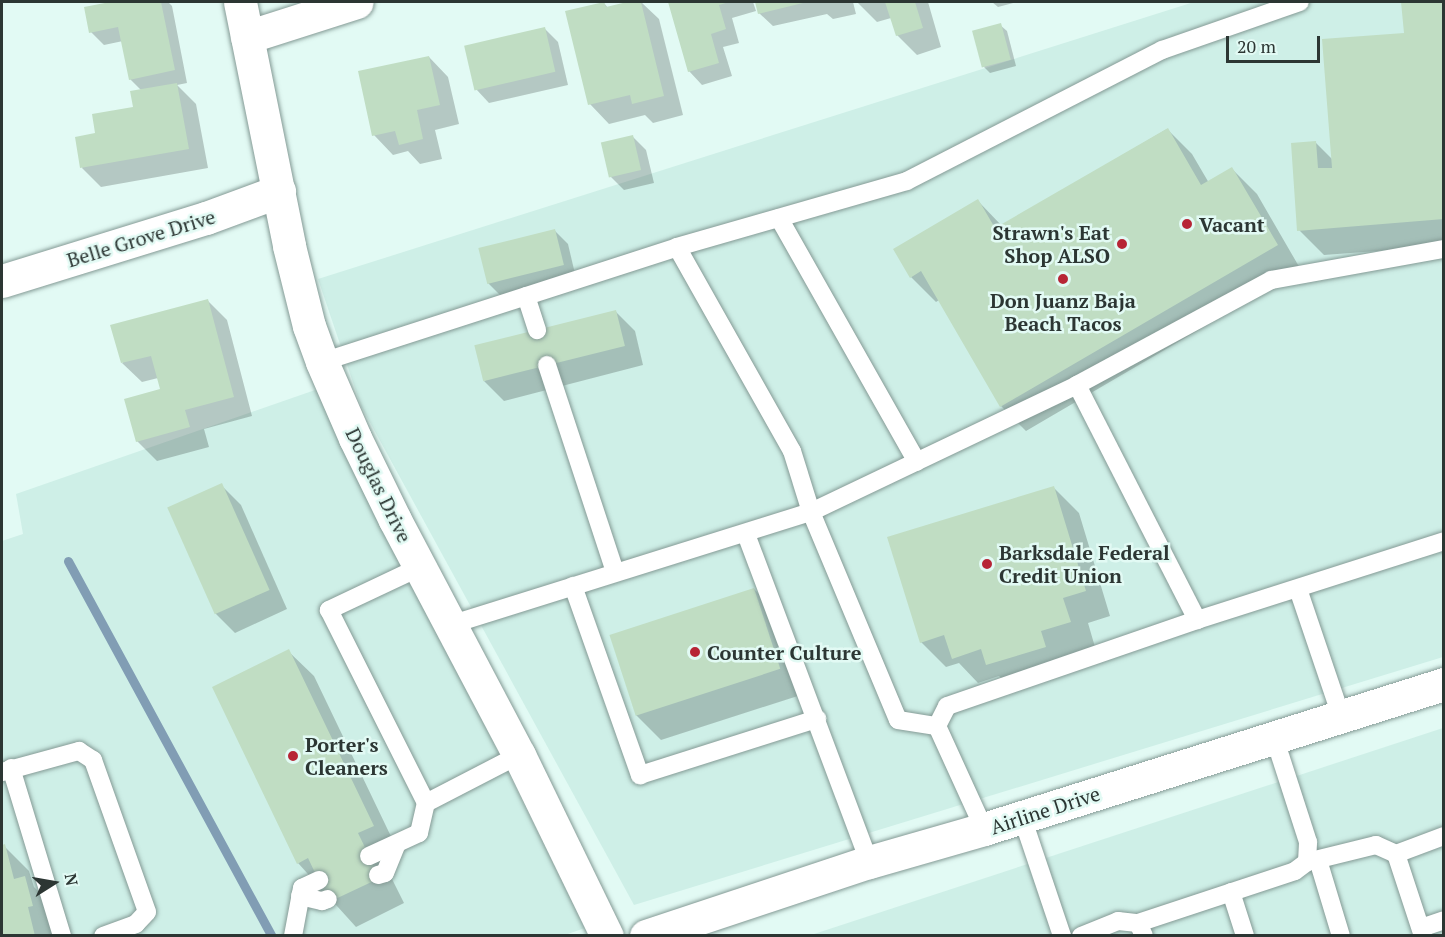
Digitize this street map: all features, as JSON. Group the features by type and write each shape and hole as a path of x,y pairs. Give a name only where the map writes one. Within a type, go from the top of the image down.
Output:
{"street":[{"name":"Douglas Drive","path":"240,2 299,287 322,362 355,438 519,755 607,936"},
{"path":"247,37 357,2"},
{"name":"Belle Grove Drive","path":"2,280 206,218 279,191"},
{"name":"Airline Drive","path":"646,936 869,862 984,829 1443,684"}],"lane":[{"path":"322,362 677,247 907,181 1162,50 1300,2"},
{"path":"779,218 917,462"},
{"path":"677,247 792,452 812,512 898,720 937,726"},
{"path":"450,625 812,512 1077,385 1271,280 1443,249"},
{"path":"526,296 537,330"},
{"path":"547,365 615,572"},
{"path":"1077,385 1197,620"},
{"path":"746,534 869,862"},
{"path":"937,726 947,706 1197,620 1443,541"},
{"path":"369,856 419,834 426,802 329,610 420,567"},
{"path":"573,586 640,775 817,719"},
{"path":"1298,589 1341,716"},
{"path":"937,726 984,829"},
{"path":"1274,737 1312,861 1341,936"},
{"path":"62,936 6,770 79,751 93,760 147,912 136,924 103,936"},
{"path":"426,802 519,755"},
{"path":"1022,817 1062,936"},
{"path":"1395,855 1443,836"},
{"path":"378,875 386,873 397,844"},
{"path":"1081,936 1118,921 1141,929 1231,892 1295,871 1312,861 1376,845 1395,855 1422,932 1443,920"},
{"path":"293,936 302,888 319,880"},
{"path":"1231,892 1245,936"},
{"path":"300,896 322,901 328,899"}],"shaded area":[{"path":"1194,2 1443,2 1443,657 634,905 361,406 318,279"},
{"path":"318,389 585,928 562,936 2,936 2,541 23,534 16,494"},
{"path":"1443,728 1443,935 811,935"}],"building":[{"path":"110,2 161,2 175,70 129,80 118,27 89,33 84,7"},
{"path":"604,2 606,7 627,2 641,2 664,96 632,104 630,95 588,105 565,11"},
{"path":"668,2 729,2 719,5 726,29 711,34 719,63 688,72"},
{"path":"755,2 807,2 758,14"},
{"path":"885,2 915,2 923,28 896,36"},
{"path":"1401,2 1444,2 1444,219 1297,231 1291,143 1316,141 1318,168 1332,168 1322,39 1404,33"},
{"path":"1001,23 1011,60 982,67 972,31"},
{"path":"545,27 555,72 474,90 464,46"},
{"path":"429,56 440,105 417,110 423,139 399,145 395,131 372,136 358,71"},
{"path":"177,83 189,149 80,168 75,137 95,133 92,114 133,107 130,91"},
{"path":"1168,128 1201,185 1232,167 1278,245 1000,407 921,271 910,278 893,249 978,199 995,228"},
{"path":"633,135 641,170 609,178 601,142"},
{"path":"555,229 564,265 487,284 478,248"},
{"path":"208,299 234,397 185,410 190,427 136,442 124,399 160,389 151,356 121,363 110,325"},
{"path":"616,310 625,346 483,381 474,345"},
{"path":"222,483 270,590 215,614 167,507"},
{"name":"Barksdale Federal Credit Union","path":"1054,486 1086,591 1063,598 1071,622 1041,631 1046,647 986,665 981,649 952,659 944,635 920,643 887,537"},
{"name":"Counter Culture","path":"754,588 780,669 636,716 609,635"},
{"name":"Porter's Cleaners","path":"289,649 374,826 358,833 380,878 329,902 308,858 297,864 212,687"},
{"path":"5,844 14,879 25,876 33,906 28,907 35,936 2,936 2,845"}],"waterway":[{"path":"68,561 272,936"}],"place":[{"name":"Vacant","path":"1187,224"},
{"name":"Strawn's Eat Shop ALSO","path":"1122,244"},
{"name":"Don Juanz Baja Beach Tacos","path":"1063,279"},
{"name":"Barksdale Federal Credit Union","path":"987,564"},
{"name":"Counter Culture","path":"695,652"},
{"name":"Porter's Cleaners","path":"293,756"}]}
